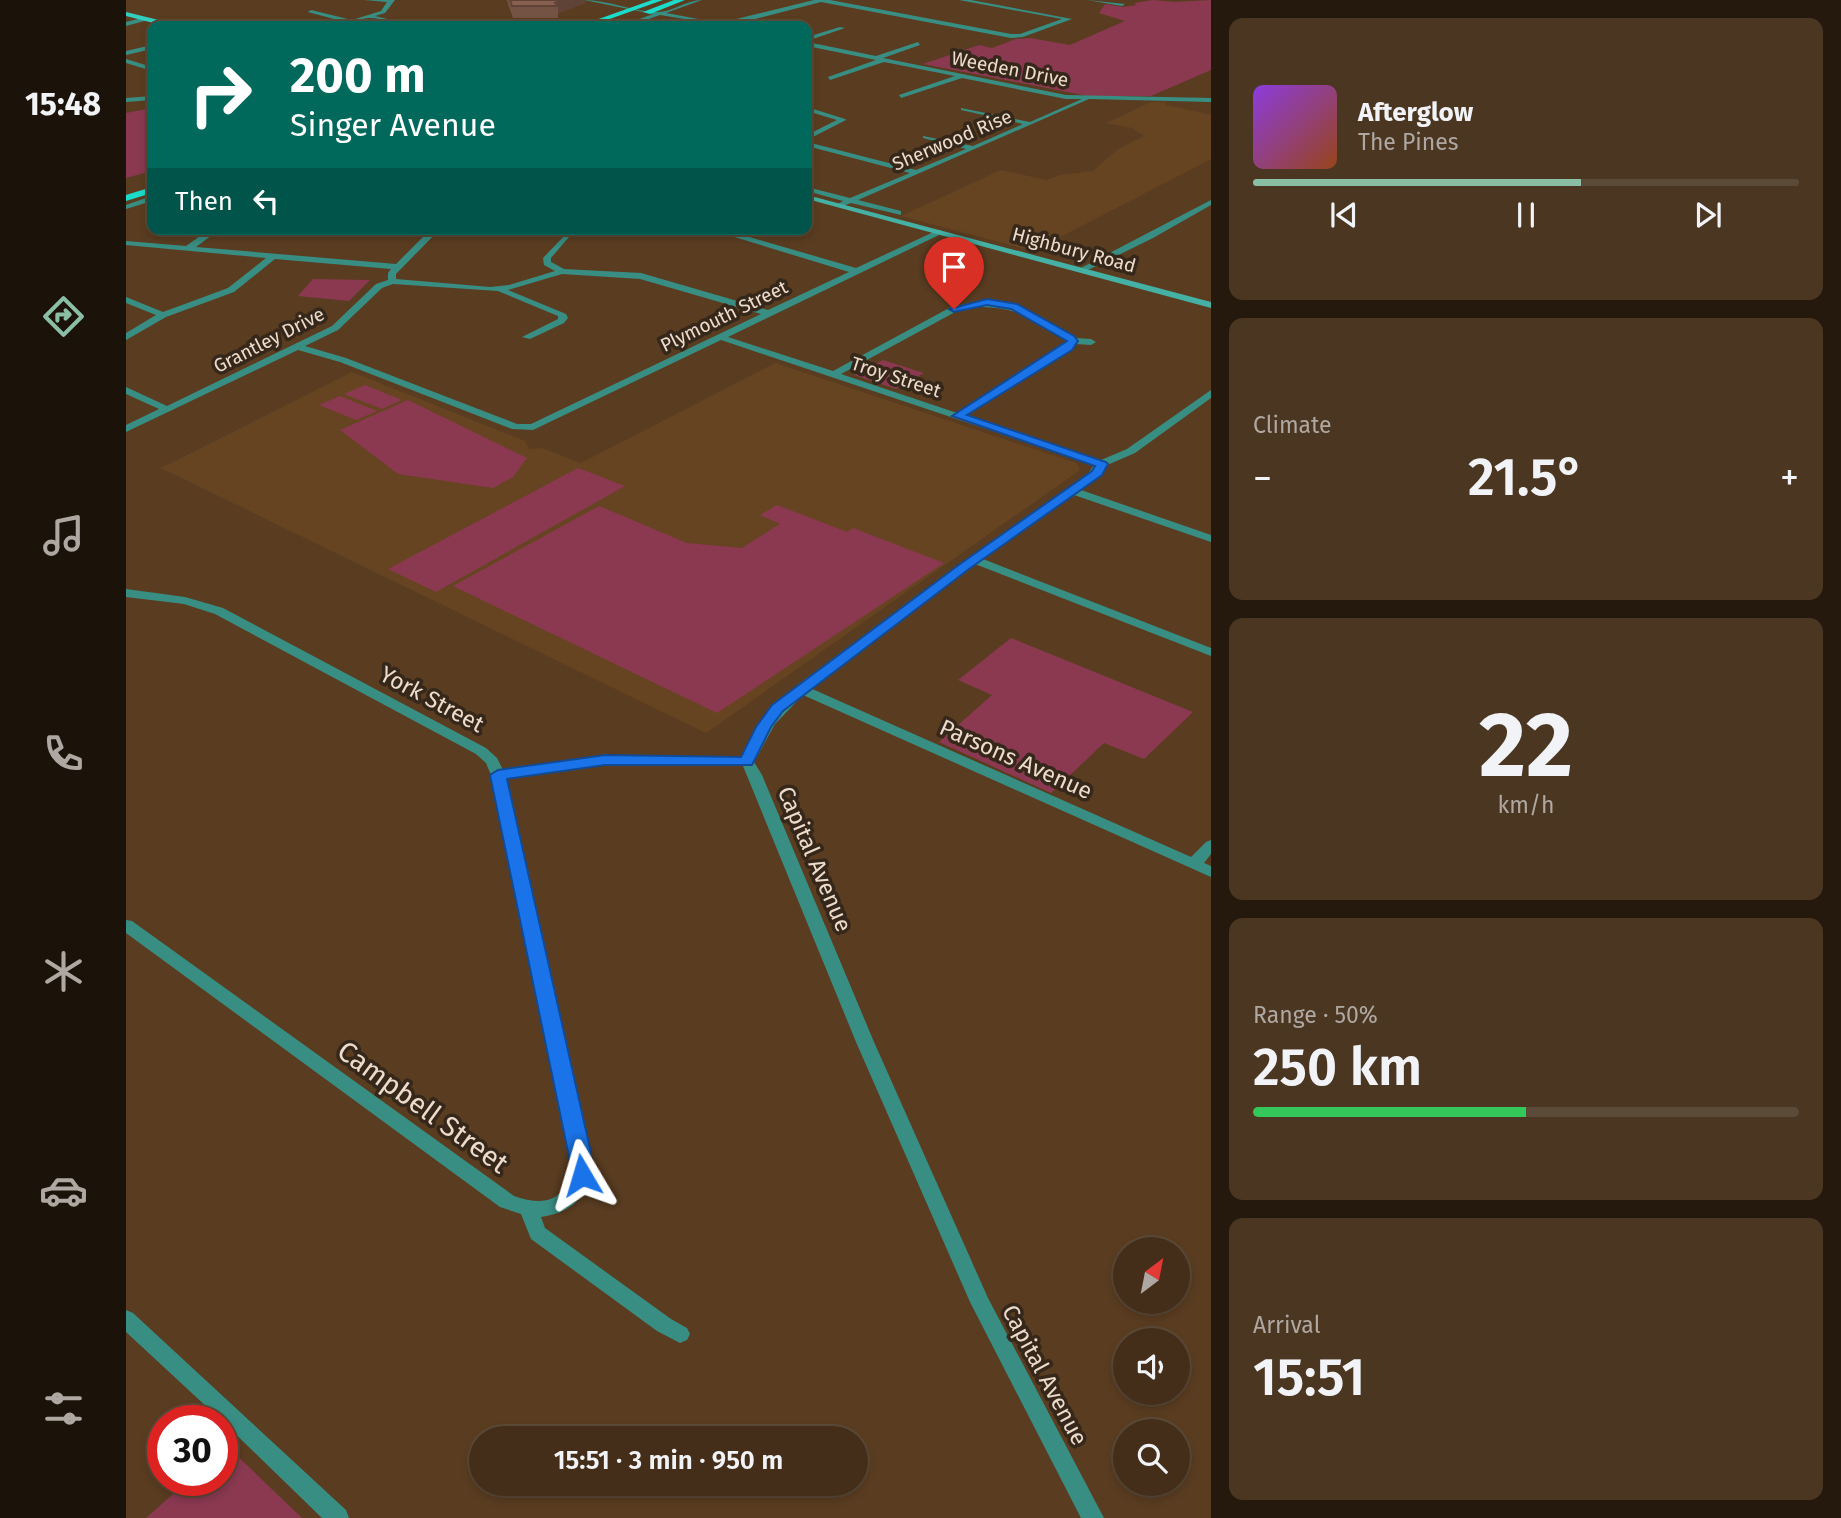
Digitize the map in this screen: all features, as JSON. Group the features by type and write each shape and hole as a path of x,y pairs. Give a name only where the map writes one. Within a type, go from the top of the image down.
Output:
{"highway":[{"path":"656,11 659,0"},
{"path":"623,21 681,0"},
{"path":"597,21 635,8 656,11"},
{"path":"126,190 147,184"},
{"path":"126,198 147,192"}],"main road":[{"path":"126,14 153,21"},
{"name":"Highbury Road","path":"812,198 1211,305"}],"street":[{"path":"367,0 392,0"},
{"path":"357,21 385,9 392,0"},
{"path":"587,0 635,8"},
{"path":"635,21 656,11 699,0"},
{"path":"742,21 821,0 1008,36 1021,36 1069,19 962,0"},
{"path":"1090,0 1122,4"},
{"path":"597,2 701,21"},
{"path":"310,12 350,21"},
{"path":"373,15 395,21"},
{"path":"126,23 146,19"},
{"path":"812,42 842,29"},
{"path":"830,78 918,44"},
{"name":"Weeden Drive","path":"812,45 1076,101"},
{"path":"126,53 147,48"},
{"path":"126,61 147,67"},
{"path":"901,96 960,76"},
{"path":"126,100 147,98"},
{"name":"Weeden Drive","path":"1089,98 1211,100"},
{"name":"Sherwood Rise","path":"839,205 1031,124 1076,101 1089,98"},
{"path":"963,109 1031,124"},
{"path":"812,111 843,120 812,136"},
{"path":"925,137 973,148"},
{"path":"812,145 916,172"},
{"path":"812,190 898,213"},
{"path":"126,207 147,201"},
{"path":"1081,270 1211,202"},
{"name":"Plymouth Street","path":"299,347 344,360 524,428 539,425 938,232"},
{"path":"187,249 207,235"},
{"path":"430,235 392,273 392,281 501,290 562,314 564,318 561,321 527,337"},
{"path":"733,235 856,271"},
{"path":"562,271 547,263 547,258 565,237"},
{"path":"126,243 397,267"},
{"path":"126,337 163,315 230,290 272,257"},
{"path":"501,290 562,271 652,278 767,313"},
{"name":"Grantley Drive","path":"126,429 335,328 379,286 392,281"},
{"path":"126,300 163,315"},
{"path":"833,375 954,309 975,303 1014,306 1066,334 1073,341 1091,342"},
{"name":"Troy Street","path":"720,337 1101,464"},
{"path":"958,416 1068,348 1073,341"},
{"path":"126,390 168,410"},
{"path":"498,775 605,760 747,762 771,718 802,689 974,560 1097,473 1101,464 1131,451 1211,393"},
{"path":"1072,491 1211,539"},
{"path":"974,560 1211,652"},
{"name":"York Street","path":"126,593 185,601 219,611 481,751 492,761 498,775 582,1175 576,1190 566,1199 542,1209 528,1209"},
{"name":"Parsons Avenue","path":"802,689 1211,872"},
{"name":"Capital Avenue","path":"747,762 755,775 865,1042 980,1302 1093,1518"},
{"path":"1194,864 1211,845"},
{"name":"Campbell Street","path":"126,925 507,1202 528,1209"},
{"path":"528,1209 538,1233 680,1334"},
{"path":"126,1319 338,1518"}],"shaded area":[{"path":"1153,0 1211,0 1211,70 1151,96 1088,96 923,64 979,45 992,48 1016,39 1030,38 1070,45 1125,21 1099,13 1105,4 1123,7"},
{"path":"1151,102 1165,102 1166,105 1211,115 1211,159 1033,251 901,216 1001,170 1046,180 1060,175 1093,171 1118,149 1144,136 1132,128 1106,123"},
{"path":"147,109 147,172 126,178 126,113"},
{"path":"313,279 370,280 349,301 298,296"},
{"path":"883,360 924,373 896,389 854,375"},
{"path":"775,363 1076,463 1080,470 706,733 161,468 352,372 525,441 529,449 542,448 581,463"},
{"path":"365,385 402,400 382,409 344,394"},
{"path":"340,396 377,411 356,420 319,405"},
{"path":"408,400 527,458 513,477 493,488 398,474 340,430"},
{"path":"578,468 625,486 436,592 388,569"},
{"path":"777,505 847,532 853,528 944,563 717,713 453,586 599,506 687,543 742,548 780,524 760,515"},
{"path":"1011,638 1193,712 1144,759 1104,743 1051,793 939,742 992,695 958,680"},
{"path":"238,1457 302,1518 146,1518 171,1496 238,1496"}],"building":[{"path":"510,0 563,0 555,3 558,6 512,6"}],"route":[{"path":"582,1175 580,1153 498,775 635,758 747,762 764,727 778,708 965,566 1097,473 1101,464 958,416 1068,348 1073,341 1066,334 1014,306 987,302 954,309"}]}
